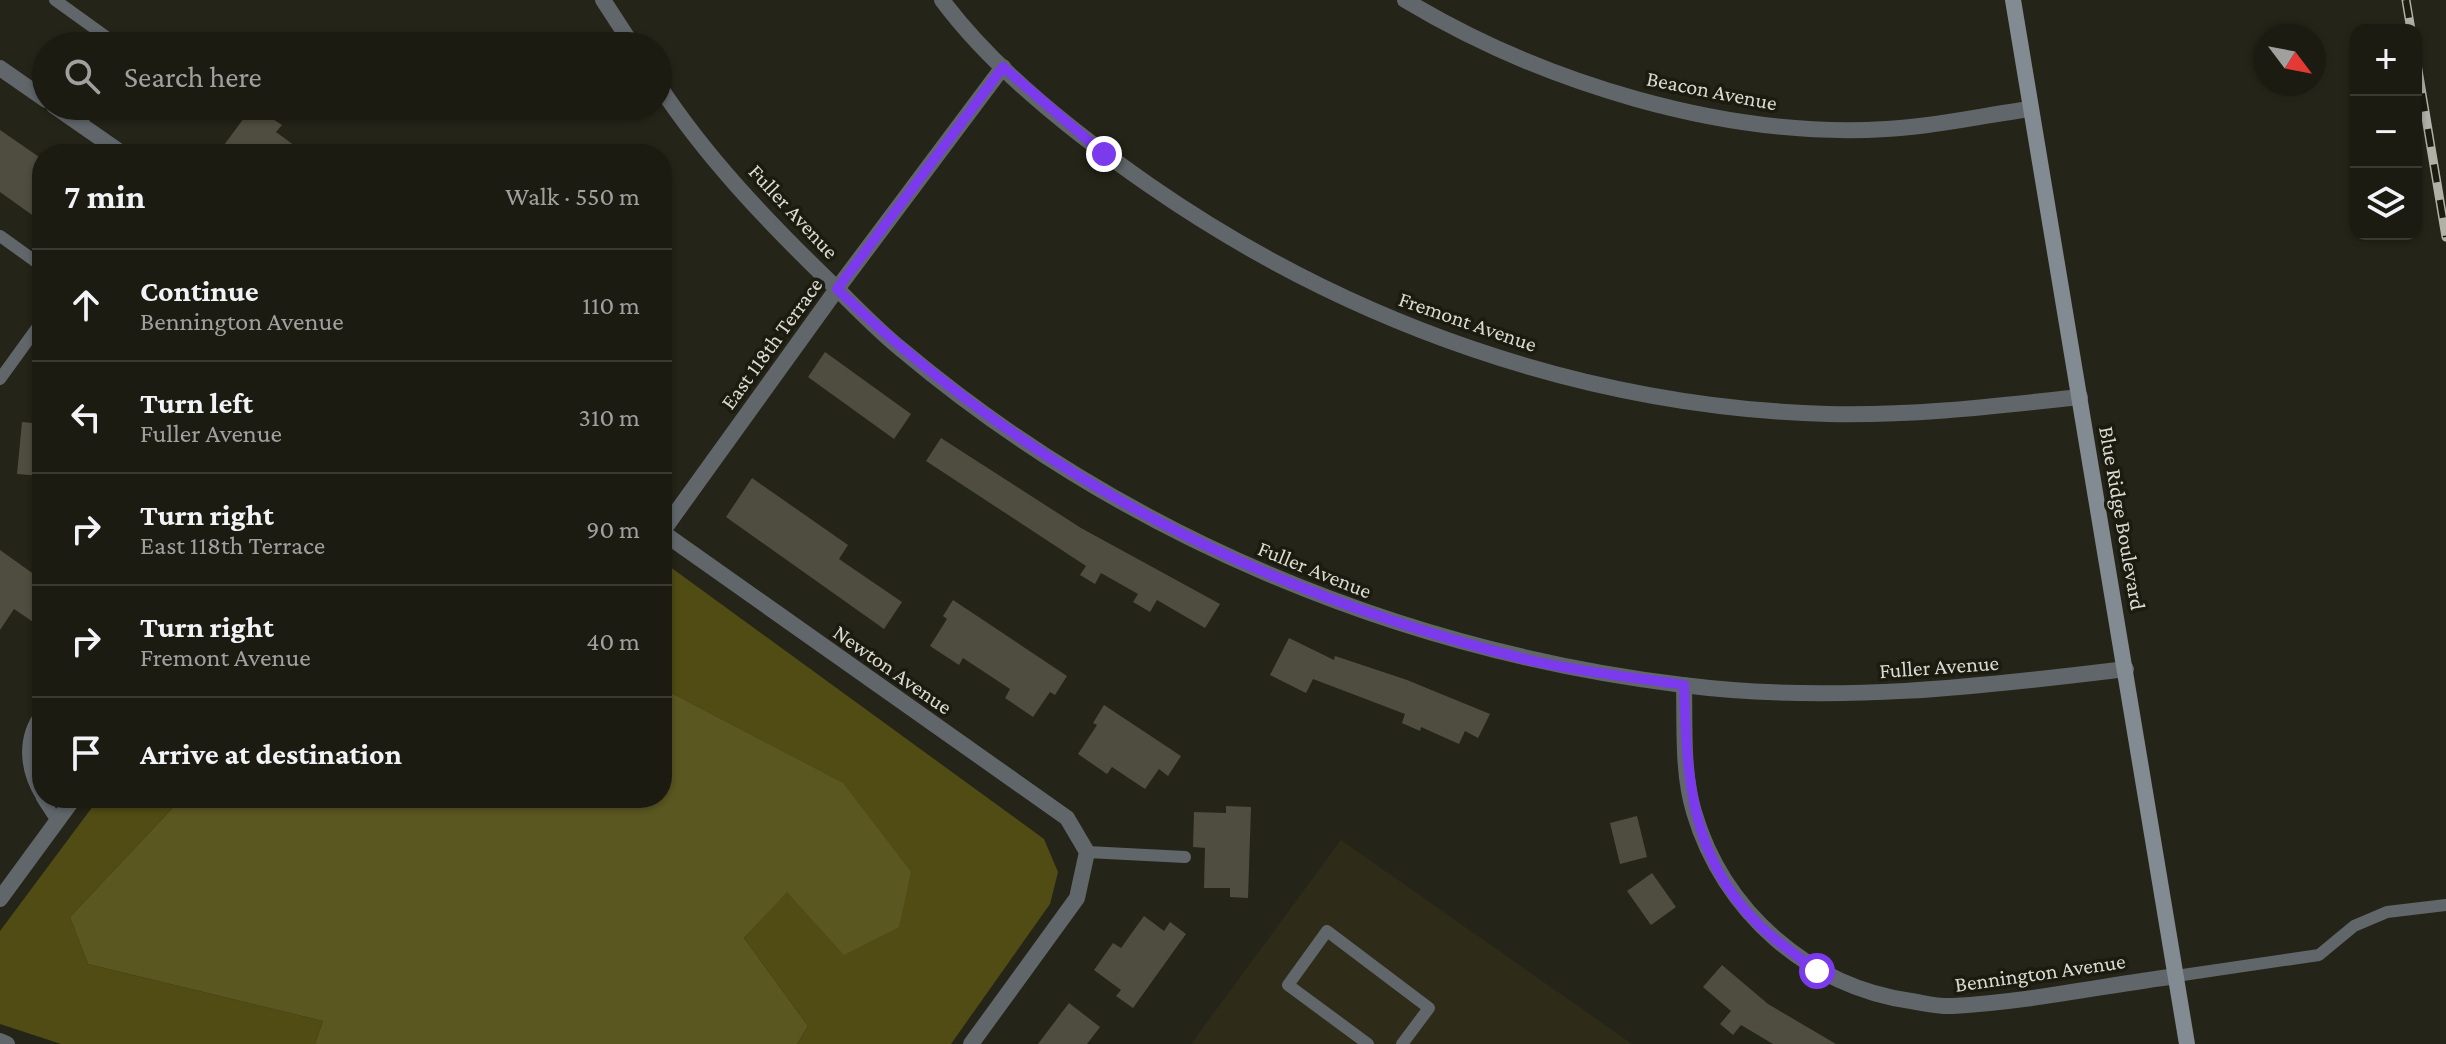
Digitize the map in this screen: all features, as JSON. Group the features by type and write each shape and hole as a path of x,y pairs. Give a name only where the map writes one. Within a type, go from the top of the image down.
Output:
{"main road":[{"name":"Blue Ridge Boulevard","path":"2013,0 2187,1044"}],"street":[{"path":"603,0 624,32"},
{"name":"Fremont Avenue","path":"942,0 1003,67 1104,154 1211,228 1325,291 1445,341 1570,378 1712,404 1827,414 1935,412 2080,397"},
{"name":"Beacon Avenue","path":"1405,0 1444,24 1530,64 1604,90 1695,113 1788,126 1886,129 2031,109"},
{"name":"East 118th Terrace","path":"672,518 837,289 1003,67"},
{"path":"0,68 32,90"},
{"name":"Fuller Avenue","path":"672,105 772,226 900,349 1042,455 1196,544 1360,612 1531,661 1684,685 1783,693 1884,693 1976,688 2126,669"},
{"path":"74,120 109,144"},
{"name":"Newton Avenue","path":"672,539 1067,818 1087,852"},
{"name":"Bennington Avenue","path":"1684,685 1687,776 1694,813 1711,856 1729,889 1758,925 1817,971 1877,996 1950,1007 2176,976"},
{"path":"0,899 67,808"},
{"path":"971,1044 1077,898 1087,852"},
{"path":"0,1041 7,1044"}],"lane":[{"path":"55,0 100,32"},
{"path":"80,124 83,120"},
{"path":"0,236 32,259"},
{"path":"0,379 32,335"},
{"path":"32,725 29,729 29,777 32,782"},
{"path":"49,808 57,821"},
{"path":"1087,852 1185,857"},
{"path":"2176,976 2319,955 2354,926 2376,917 2446,905"},
{"path":"1368,1044 1288,985 1327,931 1429,1008 1402,1044"}],"shaded area":[{"path":"672,568 1044,839 1058,872 1050,904 951,1044 797,1044 808,1026 744,938 786,892 842,783 672,693"},
{"path":"672,693 843,783 911,872 899,927 844,955 787,892 744,938 808,1026 797,1044 315,1044 323,1021 88,964 70,917 173,808 672,808"},
{"path":"92,808 173,808 70,917 88,964 323,1021 315,1044 61,1044 0,1024 0,931"},
{"path":"1341,840 1632,1044 1191,1044"}],"building":[{"path":"243,120 274,120 282,125 276,132 292,144 225,144"},
{"path":"0,130 32,152 32,215 0,192"},
{"path":"825,352 911,414 894,439 808,377"},
{"path":"22,422 32,423 32,475 17,474"},
{"path":"941,438 1081,528 1220,604 1205,628 1157,600 1150,612 1133,602 1138,594 1101,573 1095,584 1080,575 1086,566 926,461"},
{"path":"752,478 848,545 839,559 902,602 884,629 726,517"},
{"path":"0,550 32,573 32,621 14,609 0,630"},
{"path":"953,600 1067,676 1055,695 1050,692 1033,717 1005,698 1010,689 963,658 959,665 930,646 947,619 943,616"},
{"path":"1289,638 1334,660 1335,656 1407,680 1490,714 1478,738 1465,731 1459,744 1421,727 1420,731 1402,723 1405,714 1313,679 1306,693 1270,675"},
{"path":"1104,705 1181,756 1168,776 1159,769 1145,789 1112,767 1107,774 1078,754 1097,725 1093,723"},
{"path":"1226,806 1251,807 1248,898 1230,897 1230,888 1204,888 1205,848 1193,847 1194,812 1226,813"},
{"path":"1637,816 1647,857 1620,864 1610,823"},
{"path":"1652,873 1676,907 1651,925 1627,891"},
{"path":"1144,916 1164,931 1170,922 1186,934 1133,1008 1116,996 1121,990 1094,970 1113,943 1121,948"},
{"path":"1722,965 1768,1004 1836,1044 1773,1044 1741,1025 1733,1035 1720,1024 1731,1011 1703,987"},
{"path":"1069,1003 1100,1027 1087,1044 1038,1044"}],"railway":[{"path":"2406,0 2410,24"},
{"path":"2422,94 2446,237"}],"route":[{"path":"1104,154 1003,67 837,289 900,349 1042,455 1196,544 1360,612 1531,661 1684,685 1687,776 1694,813 1711,856 1729,889 1758,925 1817,971"}]}
